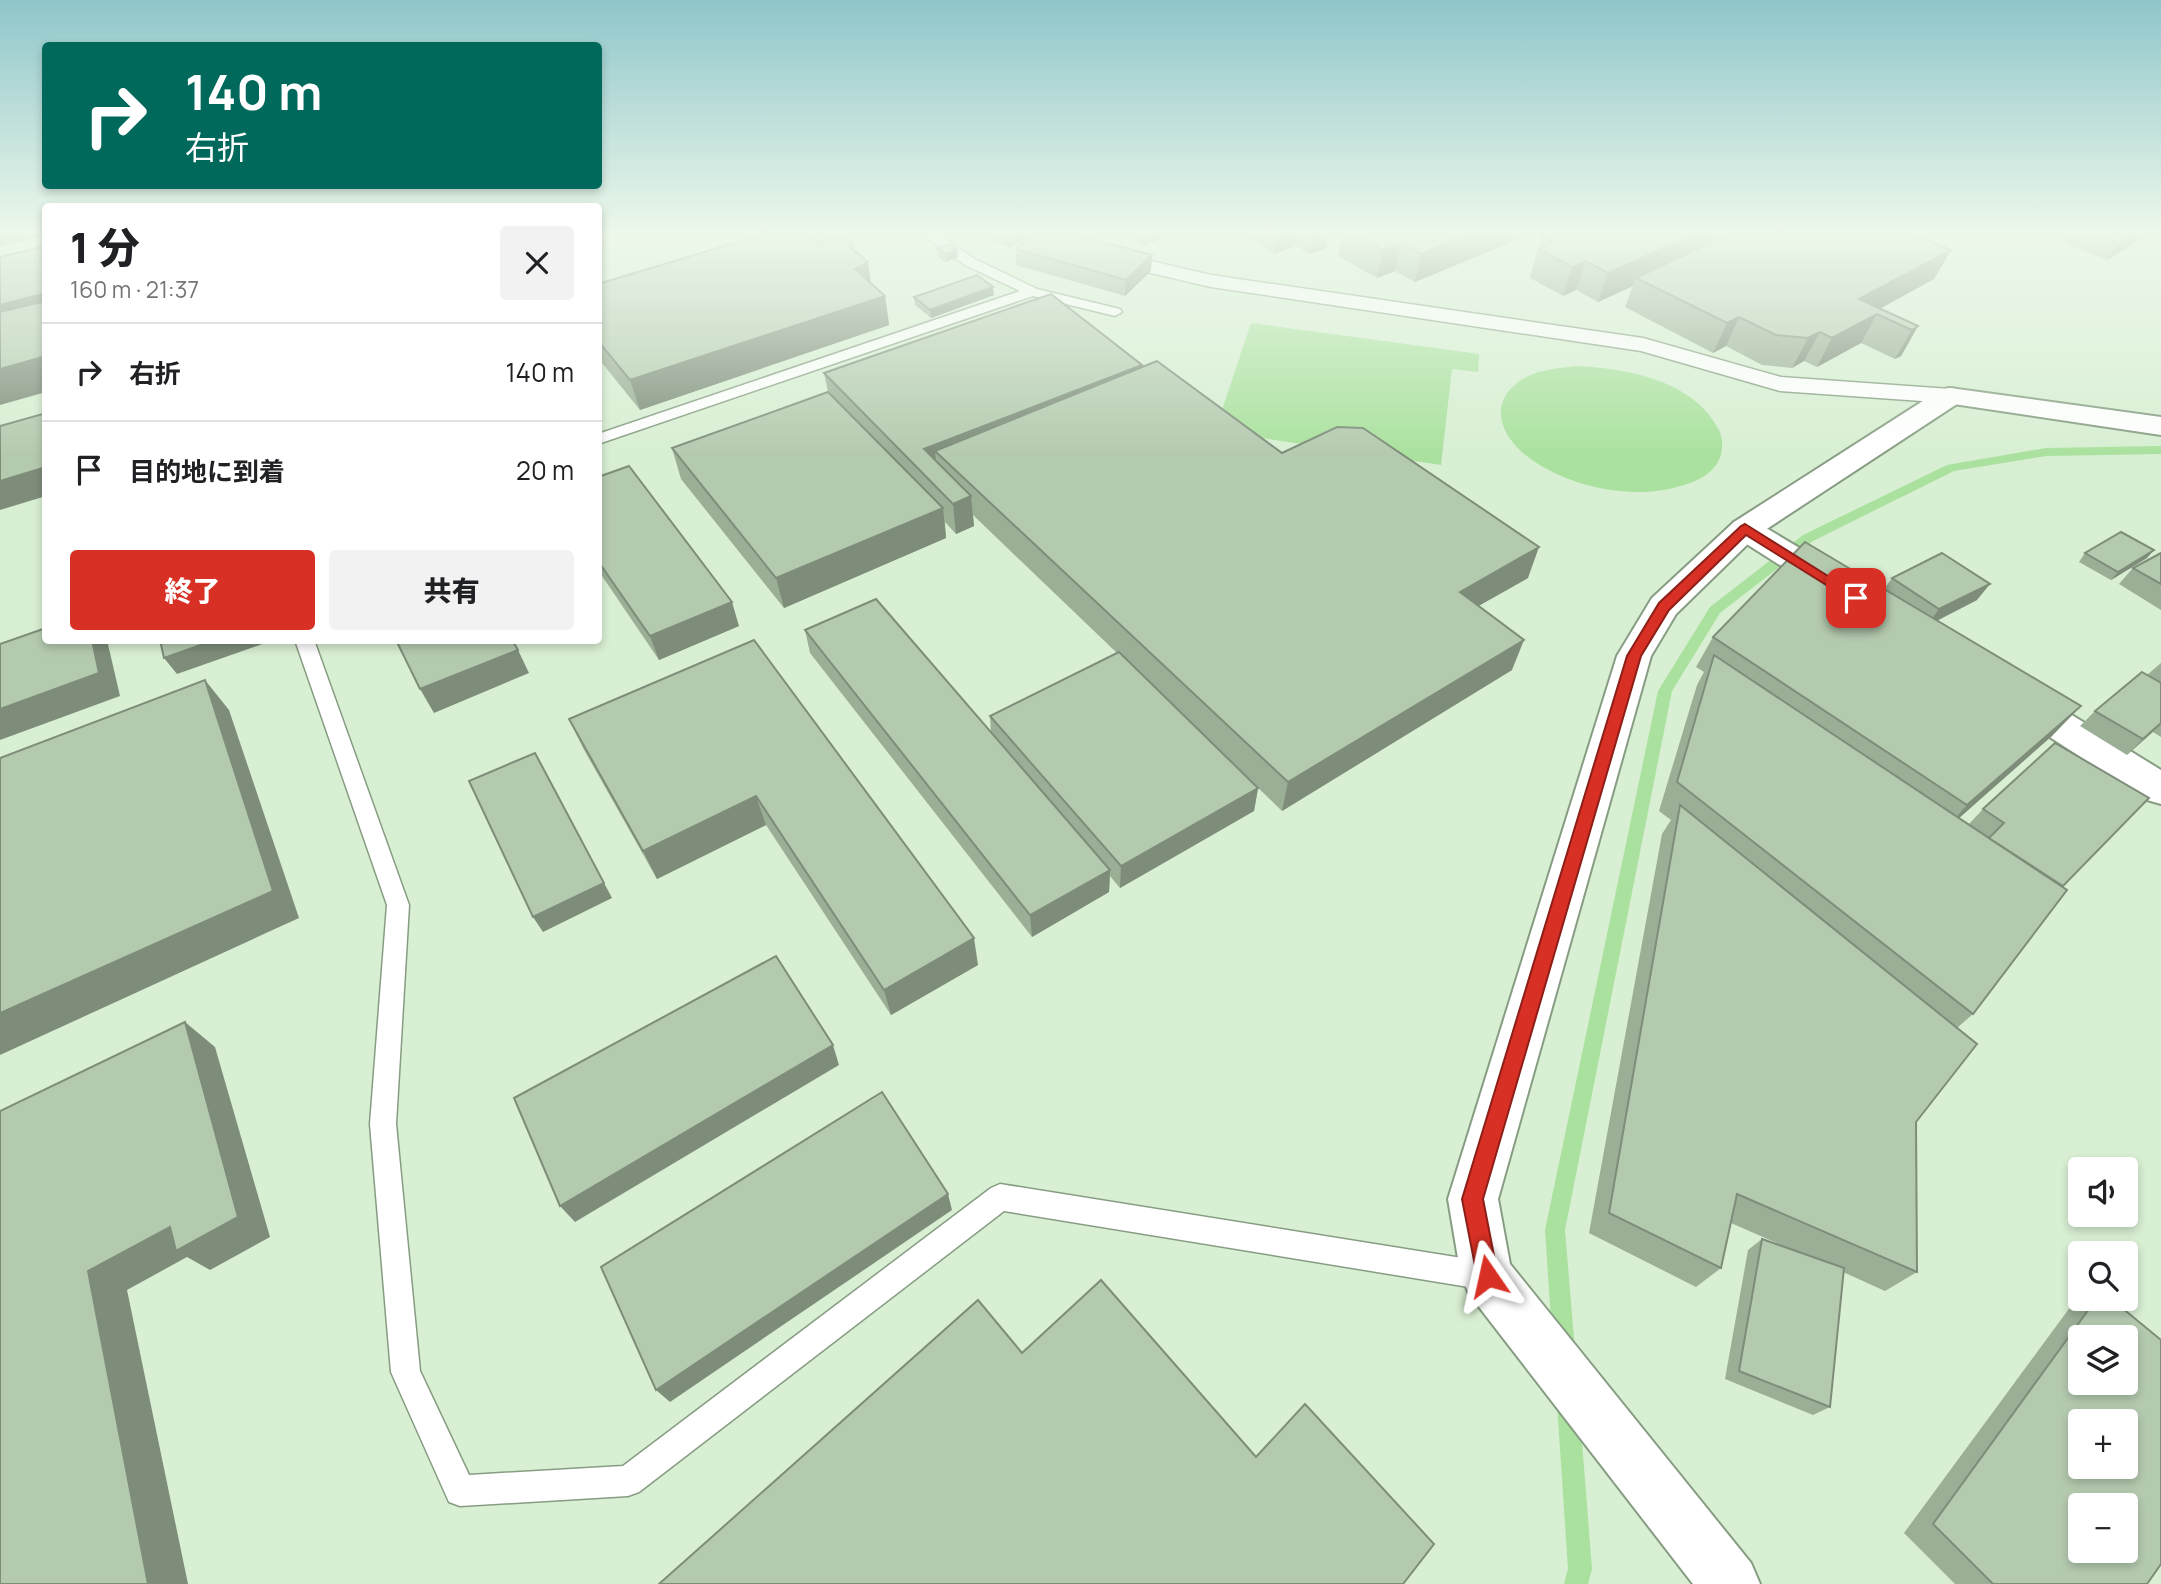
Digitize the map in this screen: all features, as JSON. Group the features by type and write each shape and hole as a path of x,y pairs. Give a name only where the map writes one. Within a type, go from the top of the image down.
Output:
{"street":[{"path":"1393,308 1643,345 1780,384 1950,396 2161,426"},
{"path":"1730,1584 1488,1276 1472,1199 1634,656 1664,606 1754,534 1950,396"},
{"path":"1754,534 1858,599"},
{"path":"1996,686 2156,780"}],"lane":[{"path":"602,438 985,308"},
{"path":"1098,308 1115,312"},
{"path":"305,644 398,905 383,1124 406,1372 460,1491 628,1481 1000,1197 1488,1276"}],"shaded area":[{"path":"1251,323 1479,354 1478,372 1452,369 1441,465 1215,431"},
{"path":"1575,366 1636,374 1676,388 1693,399 1708,413 1721,434 1721,453 1716,465 1701,478 1682,486 1651,492 1632,492 1573,481 1538,464 1513,443 1506,432 1501,410 1504,399 1520,381 1533,374"}],"building":[{"path":"17,308 42,308 42,357 0,369 0,312"},
{"path":"602,308 849,308 630,380 602,346"},
{"path":"1011,308 1069,308 1142,365 924,449 971,496 953,504 824,373"},
{"path":"1697,308 1878,308 1918,326 1912,330 1877,314 1832,338 1820,332 1808,338 1776,335 1739,317 1727,323"},
{"path":"1157,361 1282,453 1337,427 1363,428 1539,547 1460,592 1524,640 1288,782 935,451"},
{"path":"828,392 943,508 776,578 672,448"},
{"path":"42,414 42,468 0,481 0,426"},
{"path":"629,466 732,602 650,636 602,567 602,476"},
{"path":"2121,532 2154,550 2118,572 2085,553"},
{"path":"1805,542 2081,706 1967,805 1713,637"},
{"path":"1942,553 1990,584 1939,609 1892,578"},
{"path":"2161,553 2161,584 2133,568"},
{"path":"876,599 1110,870 1030,915 805,630"},
{"path":"42,629 42,644 93,644 99,673 0,709 0,644"},
{"path":"754,640 974,938 884,990 756,796 643,851 569,719"},
{"path":"161,644 204,644 164,658"},
{"path":"398,644 514,644 518,650 420,689"},
{"path":"1119,652 1258,788 1121,866 990,716"},
{"path":"1714,655 2067,890 1973,1014 1677,782"},
{"path":"2142,672 2161,683 2161,723 2143,739 2095,711"},
{"path":"205,680 273,891 0,1013 0,758"},
{"path":"2055,743 2149,798 2063,886 1989,838 2004,823 1983,809"},
{"path":"535,753 604,883 533,917 469,781"},
{"path":"1680,805 1977,1044 1916,1122 1917,1272 1737,1194 1721,1268 1609,1213"},
{"path":"776,956 833,1045 560,1206 514,1098"},
{"path":"185,1022 238,1217 176,1251 170,1227 88,1271 148,1584 0,1584 0,1111"},
{"path":"882,1092 948,1194 656,1390 601,1267"},
{"path":"1762,1239 1844,1268 1830,1407 1739,1371"},
{"path":"1101,1280 1256,1457 1305,1404 1434,1544 1403,1584 659,1584 978,1300 1022,1353"},
{"path":"2088,1311 2126,1311 2161,1340 2161,1564 2147,1584 1993,1584 1933,1524 2068,1338 2068,1395 2138,1395 2138,1325 2077,1325"}],"waterway":[{"path":"1564,1350 1555,1230 1665,691 1715,610 1808,538 1951,468 2046,452 2161,450"},
{"path":"1568,1404 1580,1569 1576,1584"}],"route":[{"path":"1488,1276 1472,1199 1634,656 1664,606 1745,528 1856,598"}]}
